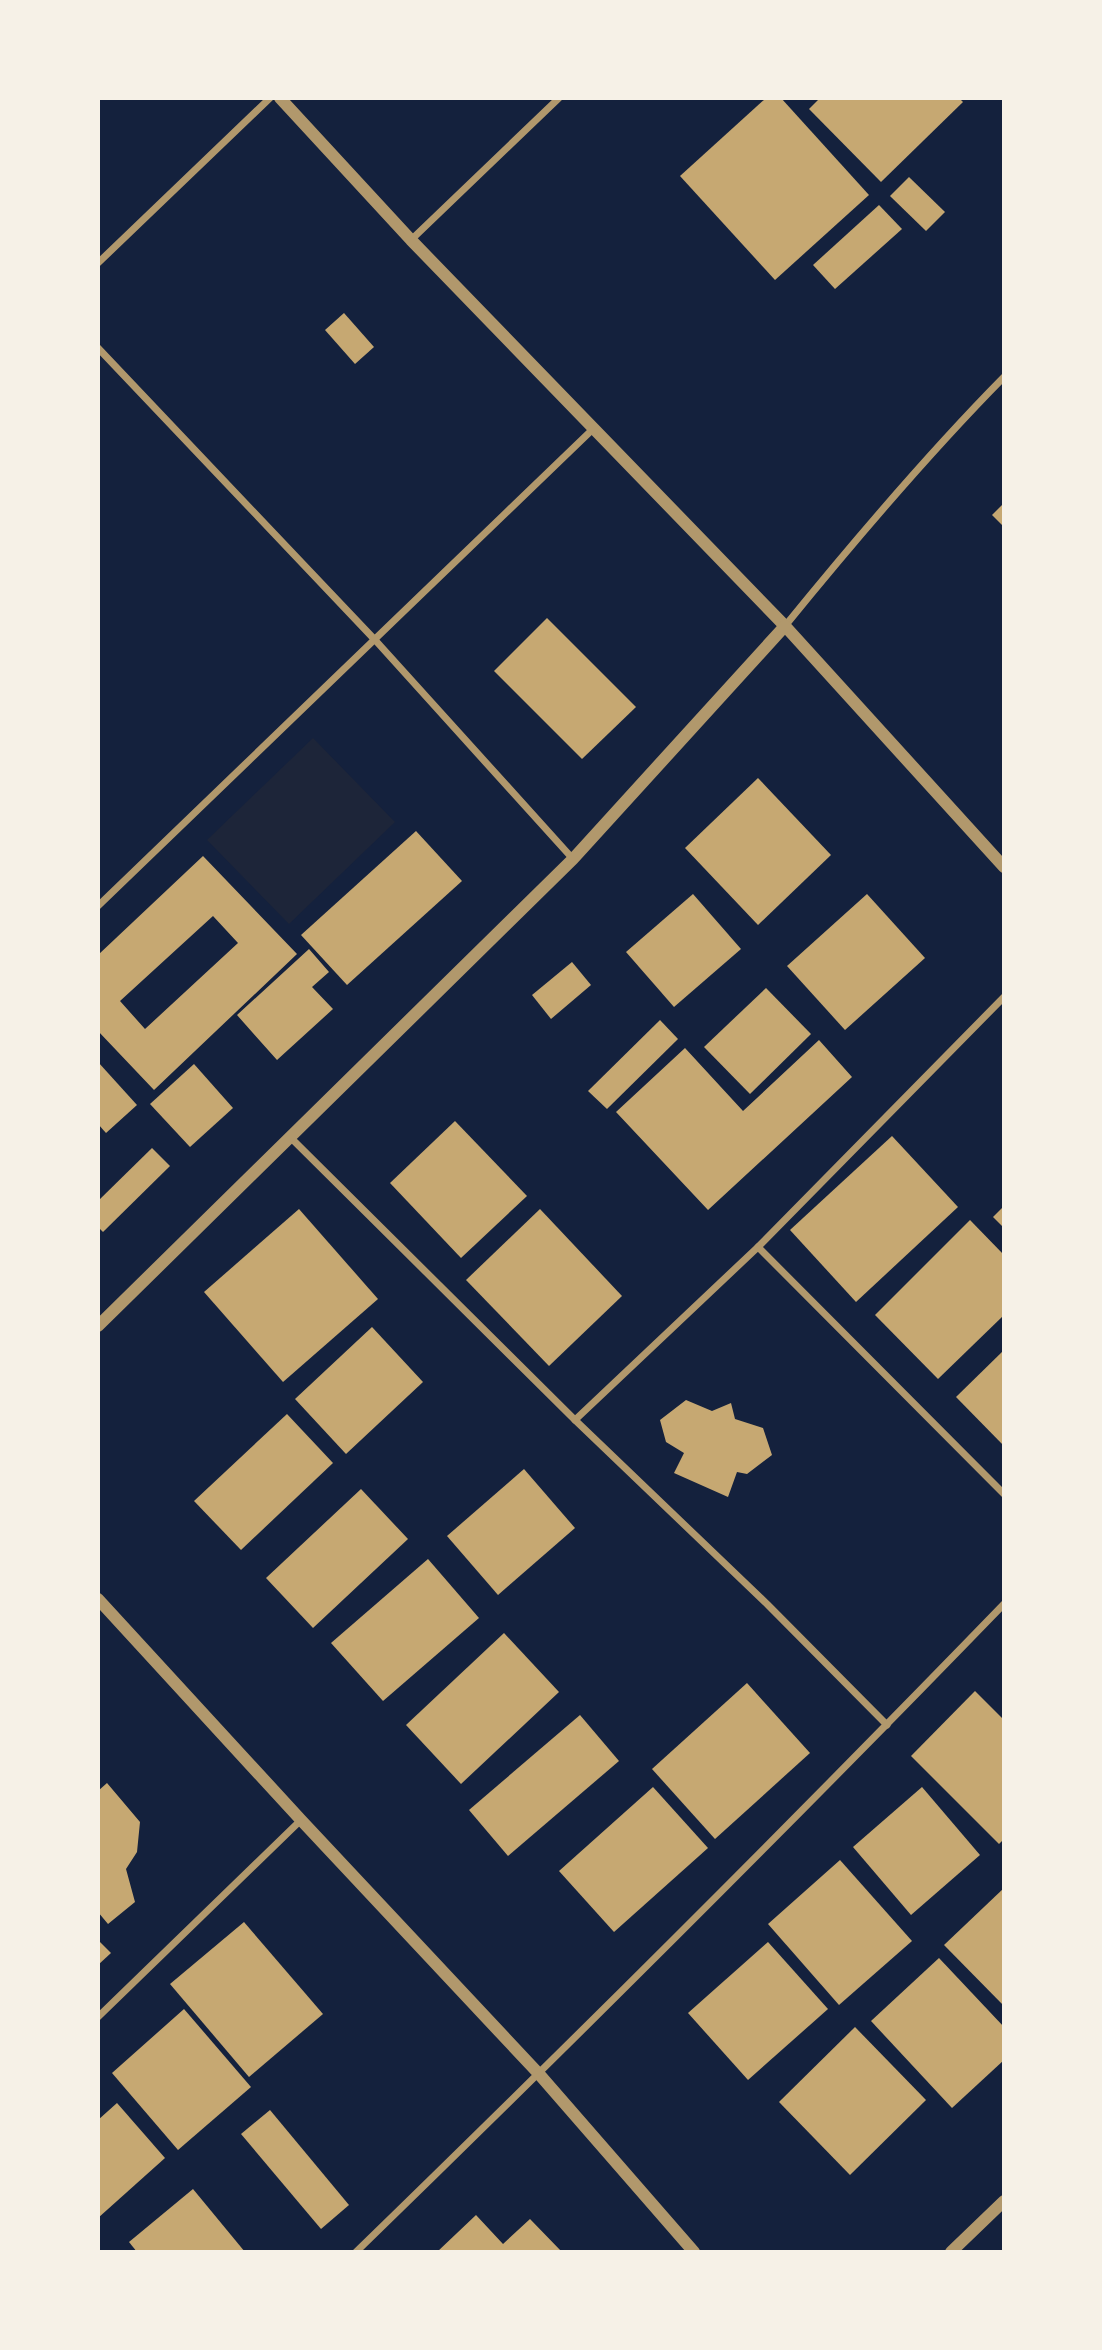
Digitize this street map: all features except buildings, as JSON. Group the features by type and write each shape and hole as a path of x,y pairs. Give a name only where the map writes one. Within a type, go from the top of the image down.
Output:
{"street":[{"path":"98,263 270,98"},
{"path":"280,98 411,240 785,626 1004,867"},
{"path":"411,240 559,98"},
{"path":"98,348 376,641 573,859"},
{"path":"98,1326 573,859 785,626 864,529 955,427 1004,377"},
{"path":"98,906 593,429"},
{"path":"575,1420 758,1247 1004,998"},
{"path":"290,1138 575,1420 767,1604 887,1725"},
{"path":"758,1247 1004,1494"},
{"path":"98,1599 539,2074 694,2252"},
{"path":"356,2252 539,2074 1004,1604"},
{"path":"98,2017 301,1820"},
{"path":"951,2252 1004,2201"}],"shaded area":[{"path":"313,738 395,822 289,924 207,840"}]}
